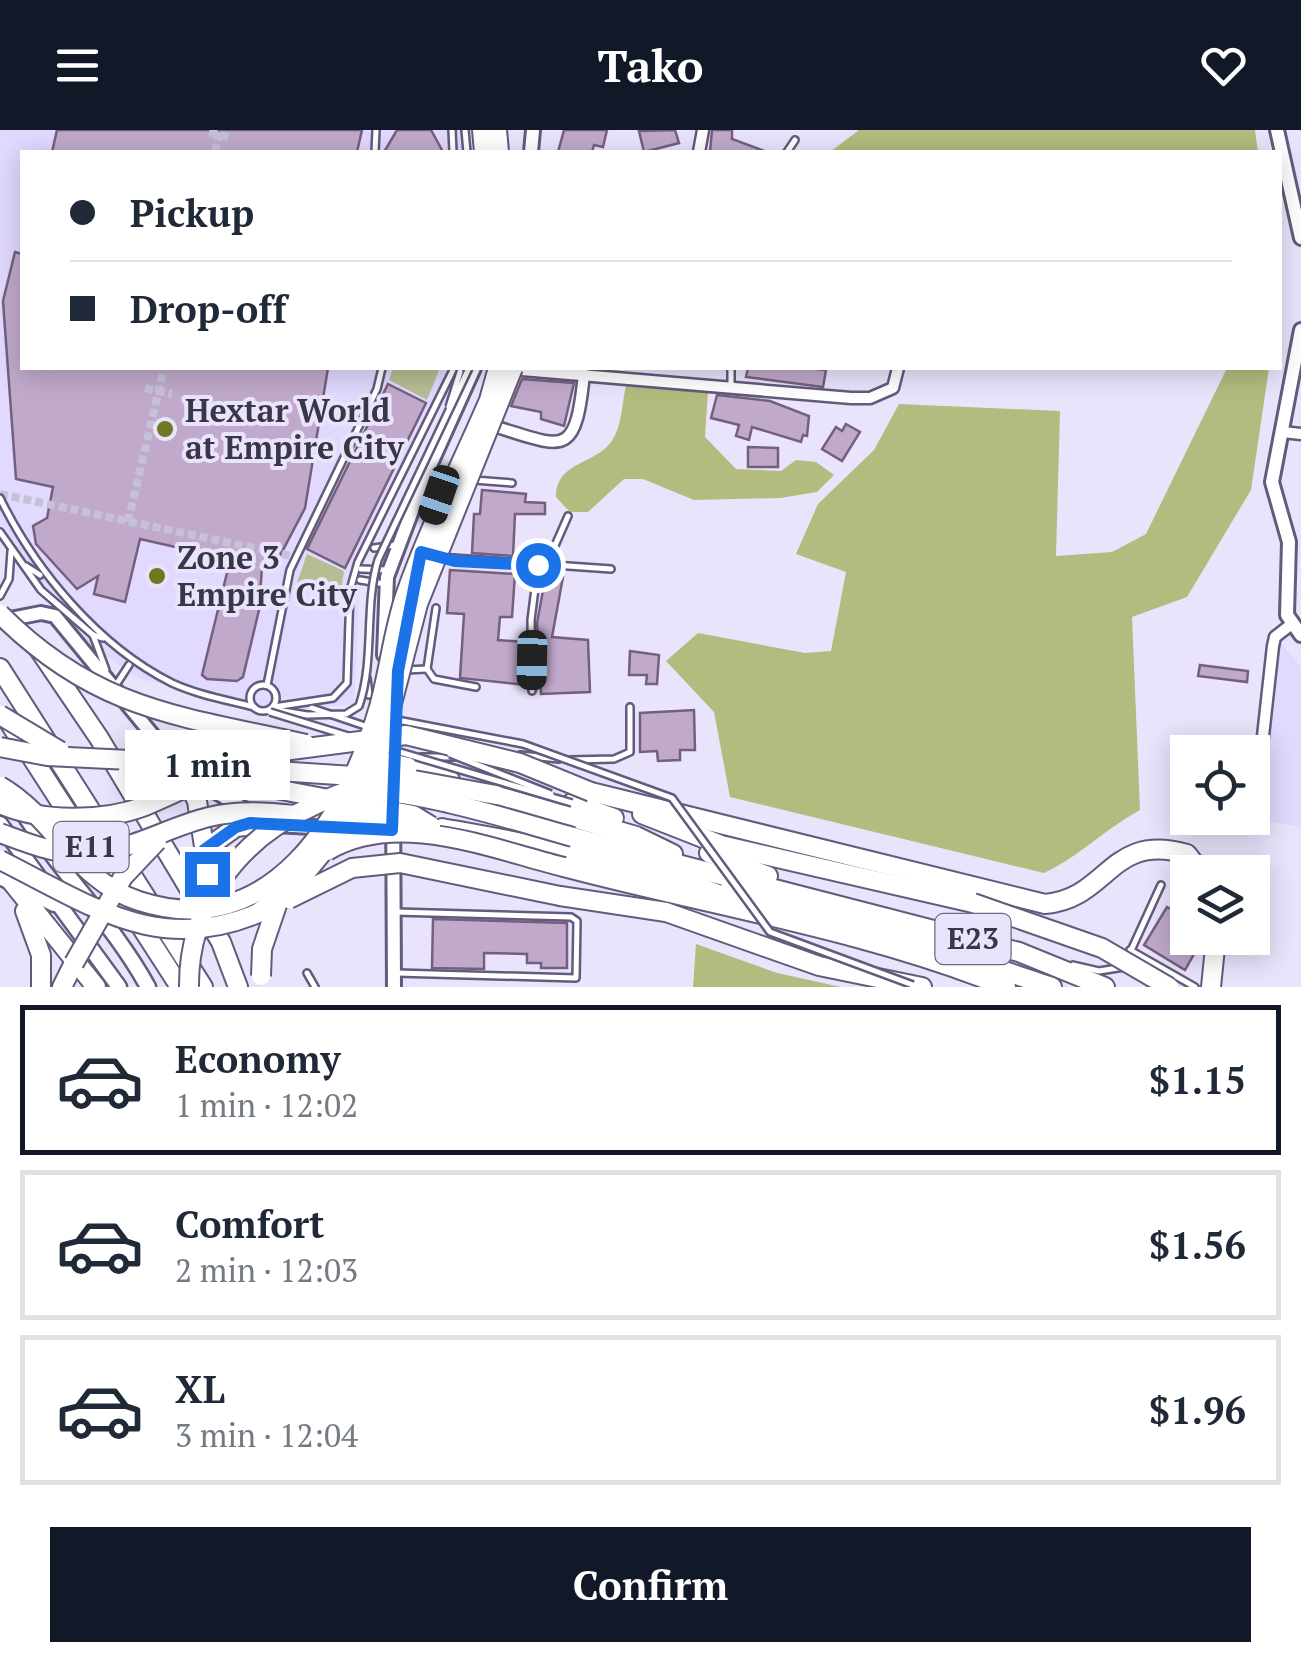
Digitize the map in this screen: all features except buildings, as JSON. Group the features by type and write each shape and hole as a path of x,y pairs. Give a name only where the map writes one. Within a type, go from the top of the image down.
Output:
{"highway":[{"path":"0,786 19,798 94,879 134,900 168,909 225,908 286,874 328,823 357,768 378,709 405,598 489,400 495,370"},
{"path":"258,913 300,881 330,843 375,769 418,604 512,370"},
{"path":"4,617 36,650 75,677 116,698 408,767 496,796 701,877 736,902 788,922"},
{"path":"4,617 26,626 98,738 220,942 238,987"},
{"name":"E11","path":"0,668 203,987"},
{"path":"0,712 36,740 77,758 128,771 290,792 413,815 432,826"},
{"name":"E11","path":"0,712 180,987"},
{"path":"0,747 47,756 192,762 406,735 520,763 721,845 973,903 1055,929 1102,948 1169,987"},
{"path":"0,830 133,810 220,772 247,769 414,780 496,796"},
{"path":"182,770 197,801 220,942"},
{"path":"189,987 194,936 219,881 271,829 348,791 408,796 572,827 838,904"},
{"path":"591,792 1046,904 1069,902 1084,894 1122,856 1144,848 1188,855"},
{"path":"0,804 41,814 88,816"},
{"path":"0,830 42,849 76,854 112,850 160,837 207,817 236,812 432,826 572,827"},
{"path":"204,850 236,827 267,824"},
{"path":"262,987 265,936 290,884 316,858 366,835 430,835 788,922 958,968 1006,987"},
{"path":"62,987 123,877 160,837"},
{"path":"0,860 126,922 163,931 203,931 258,913 352,868 400,863 560,896 652,909 819,966 918,986"},
{"path":"4,876 35,932 42,956 40,987"},
{"path":"4,876 96,987"},
{"name":"E23","path":"701,877 838,904 1022,953 1104,987"},
{"name":"E23","path":"701,877 1052,987"},
{"path":"1211,987 1214,955"},
{"path":"70,987 74,963"},
{"path":"958,968 985,987"}],"main road":[{"path":"0,773 46,851 132,956 148,987"},
{"path":"0,830 119,987"},
{"path":"4,876 58,906"}],"street":[{"path":"1282,152 1301,238"},
{"path":"1263,735 1275,637 1297,629 1287,608 1289,542 1272,496 1301,330"},
{"path":"394,980 392,830 398,671 421,552 447,476 494,370"},
{"path":"525,370 731,386 824,398 870,398 892,388 897,370"},
{"path":"392,830 378,783 390,570 461,373 484,392"},
{"path":"472,420 548,441 568,439 580,416 584,374"},
{"path":"1283,432 1301,434"},
{"path":"4,617 42,612 64,626 182,770 267,824 392,830"},
{"path":"350,829 364,814 378,783"}],"lane":[{"path":"788,150 795,140"},
{"path":"267,686 290,570 378,389 382,370"},
{"path":"0,498 21,542 50,579 127,652 174,683 254,708 346,714 359,706 366,673 370,586 378,560 471,370"},
{"path":"730,370 731,386"},
{"path":"271,710 333,698 347,683 350,590 358,562 461,373"},
{"path":"440,433 461,373"},
{"path":"412,474 420,490"},
{"path":"447,476 512,483"},
{"path":"532,690 531,620 542,565 568,516"},
{"path":"0,532 50,598 70,611 93,636 111,688"},
{"path":"374,548 398,545"},
{"path":"0,596 8,579 11,548"},
{"path":"421,552 455,561 611,569"},
{"path":"23,565 40,574"},
{"path":"361,569 390,570"},
{"path":"360,580 387,586"},
{"path":"50,598 64,601"},
{"path":"436,608 427,669 434,679 476,687"},
{"path":"42,612 70,611"},
{"path":"93,636 103,638"},
{"path":"111,688 129,665"},
{"path":"398,671 427,669"},
{"path":"366,673 374,708 388,718 524,744 672,798 770,932 918,986"},
{"path":"254,708 252,692 267,686"},
{"path":"267,686 276,694 271,710"},
{"path":"312,708 492,768 572,827"},
{"path":"394,754 522,755 577,761 624,758 630,752 630,708"},
{"path":"271,710 572,827"},
{"path":"1022,953 1099,971 1123,970 1160,885"},
{"path":"393,912 571,917 577,921 576,987"},
{"path":"1130,950 1193,986"},
{"path":"307,973 315,987"},
{"path":"394,980 576,978"}],"shaded area":[{"path":"0,130 460,130 462,150 20,150 20,370 456,370 361,564 354,704 288,710 243,707 139,678 96,650 34,589 0,537"},
{"path":"1280,642 1301,667 1301,827 1270,822 1270,747"}],"green space":[{"path":"859,130 1255,130 1258,150 833,150"},
{"path":"392,370 439,370 427,400 389,380"},
{"path":"1226,370 1269,370 1251,490 1187,597 1132,617 1140,810 1044,873 730,797 714,712 666,661 698,633 805,653 831,651 846,572 796,554 818,504 874,450 899,404 1060,411 1056,556 1112,552 1146,534"},
{"path":"626,386 708,391 705,437 736,469 781,471 796,460 816,462 834,475 817,492 780,498 694,500 643,479 624,479 588,512 570,512 556,497 558,485 570,469 598,454 613,439"},
{"path":"307,554 344,571 341,588 297,583"},
{"path":"696,944 777,973 841,987 693,987"}],"tunnel":[{"path":"215,150 220,130"},
{"path":"209,132 229,137"},
{"path":"128,522 164,370"},
{"path":"145,388 172,394"},
{"path":"0,494 296,557"}],"place":[{"name":"Hextar World at Empire City","path":"165,429"},
{"name":"Zone 3 Empire City","path":"157,576"}],"route":[{"path":"207,874 204,850 236,827 250,823 392,830 398,671 421,552 455,561 538,565"}]}
